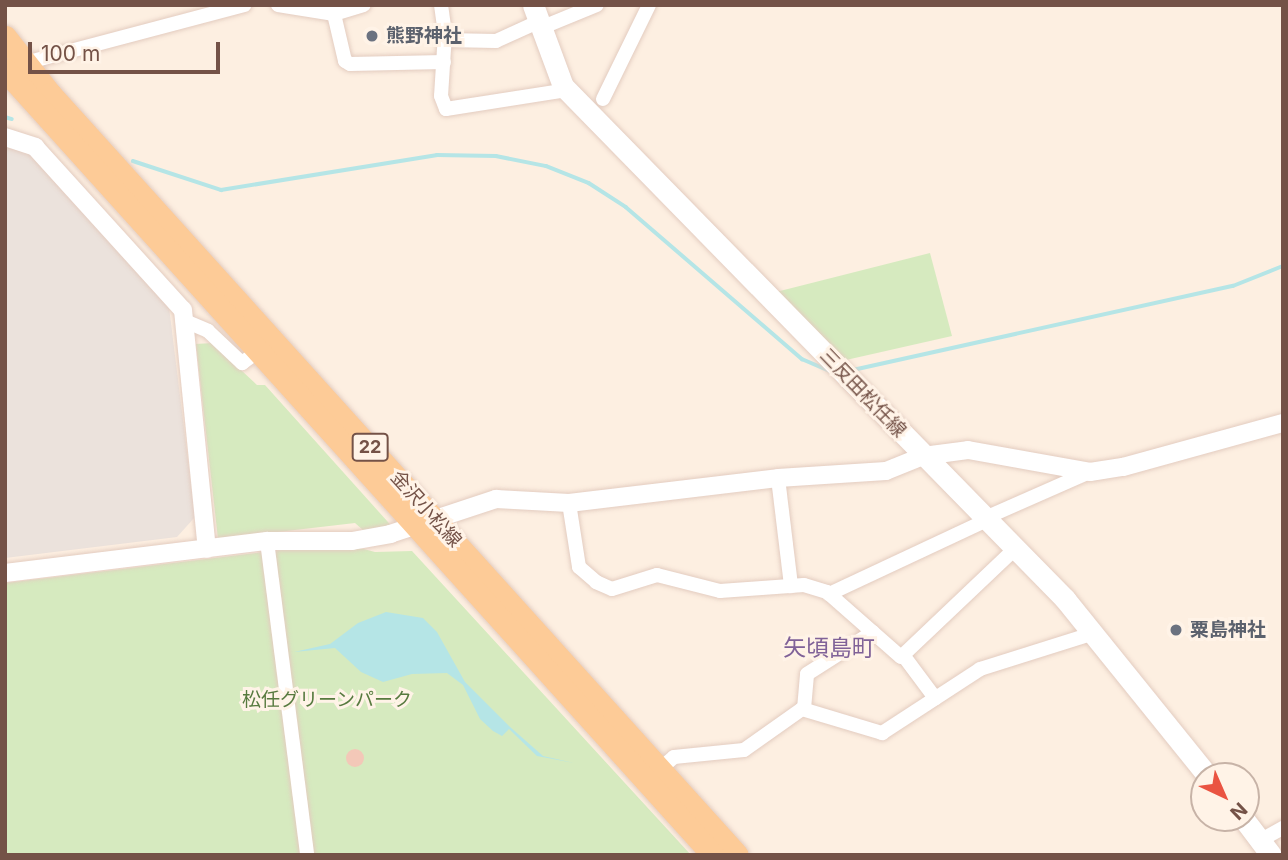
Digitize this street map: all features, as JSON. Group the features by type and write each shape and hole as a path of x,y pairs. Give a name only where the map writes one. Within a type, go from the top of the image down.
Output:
{"main road":[{"name":"三反田松任線","path":"539,18 567,90 1094,633 1197,762"},
{"name":"金沢小松線","path":"5,37 15,67 257,352 660,769 737,855"},
{"name":"金沢小松線","path":"15,67 424,522 713,855"},
{"path":"1254,832 1266,847"}],"street":[{"path":"15,67 244,5"},
{"path":"284,6 334,14 364,5"},
{"path":"445,40 496,41 539,18 597,5"},
{"path":"444,6 445,40 441,96 446,109 567,90"},
{"path":"603,99 646,7"},
{"path":"334,14 345,61 350,64 444,62"},
{"path":"5,137 34,147 183,310 207,549"},
{"path":"185,321 208,331 243,363 257,352"},
{"path":"830,594 1090,472 1123,467 1283,423"},
{"path":"5,573 267,541 352,541 496,499 569,503 778,478 886,471 923,456 968,450 1090,472"},
{"path":"778,478 791,586"},
{"path":"569,503 579,567 612,589 657,575 720,591 804,585 830,594 903,655 935,698"},
{"path":"267,541 307,855"},
{"path":"903,655 1015,549"},
{"path":"804,709 807,674 873,632"},
{"path":"804,709 882,733 980,669 1094,633"},
{"path":"660,769 674,757 744,750 804,709"},
{"path":"1266,847 1283,828"}],"shaded area":[{"path":"5,146 32,155 169,307 195,517 177,537 5,558"}],"green space":[{"path":"930,253 952,336 846,360 776,292"},
{"path":"212,343 257,385 265,385 396,531 363,530 355,523 218,539 196,344"},
{"name":"松任グリーンパーク","path":"341,543 375,552 412,551 691,855 5,855 5,583"}],"water":[{"path":"386,612 423,618 437,632 465,682 509,726 543,756 574,763 537,756 509,729 502,736 493,731 480,719 463,685 447,673 412,674 383,682 361,672 335,648 294,652 330,644 358,623"}],"building":[{"path":"351,749 359,749 364,758 362,765 351,767 346,762 346,754"}],"waterway":[{"path":"5,117 12,119"},
{"path":"133,161 221,190 437,155 496,156 546,166 589,183 626,207 802,359 832,372"},
{"path":"853,370 1233,286 1283,266"}],"place":[{"name":"熊野神社","path":"372,36"},
{"name":"粟島神社","path":"1176,630"}],"district":[{"name":"矢頃島町","path":"829,648"}]}
